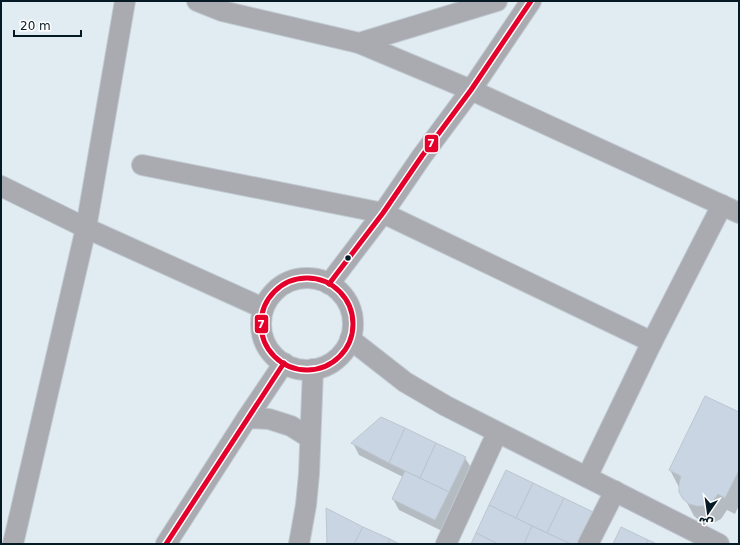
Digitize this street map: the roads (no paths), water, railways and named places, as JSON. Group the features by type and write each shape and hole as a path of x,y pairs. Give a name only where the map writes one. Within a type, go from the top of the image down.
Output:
{"street":[{"path":"13,544 86,228 125,1"},
{"path":"197,1 222,11 359,43 471,90 731,209 652,342 587,477"},
{"path":"359,43 497,1"},
{"path":"329,284 383,213 422,156 471,90 531,1"},
{"path":"142,165 383,213 652,342"},
{"path":"1,186 86,228 263,308"},
{"path":"299,278 314,279 329,284 340,292 347,302 352,314 353,327 350,339 342,354 329,364 313,369 298,369 284,363 271,353 263,340 260,324 263,308 271,294 283,284 299,278"},
{"path":"350,339 405,382 446,406 719,544"},
{"path":"166,544 284,363"},
{"path":"300,543 308,482 313,369"},
{"path":"247,418 270,419 291,426 310,438"},
{"path":"446,544 497,433"},
{"path":"588,544 615,491"}]}
